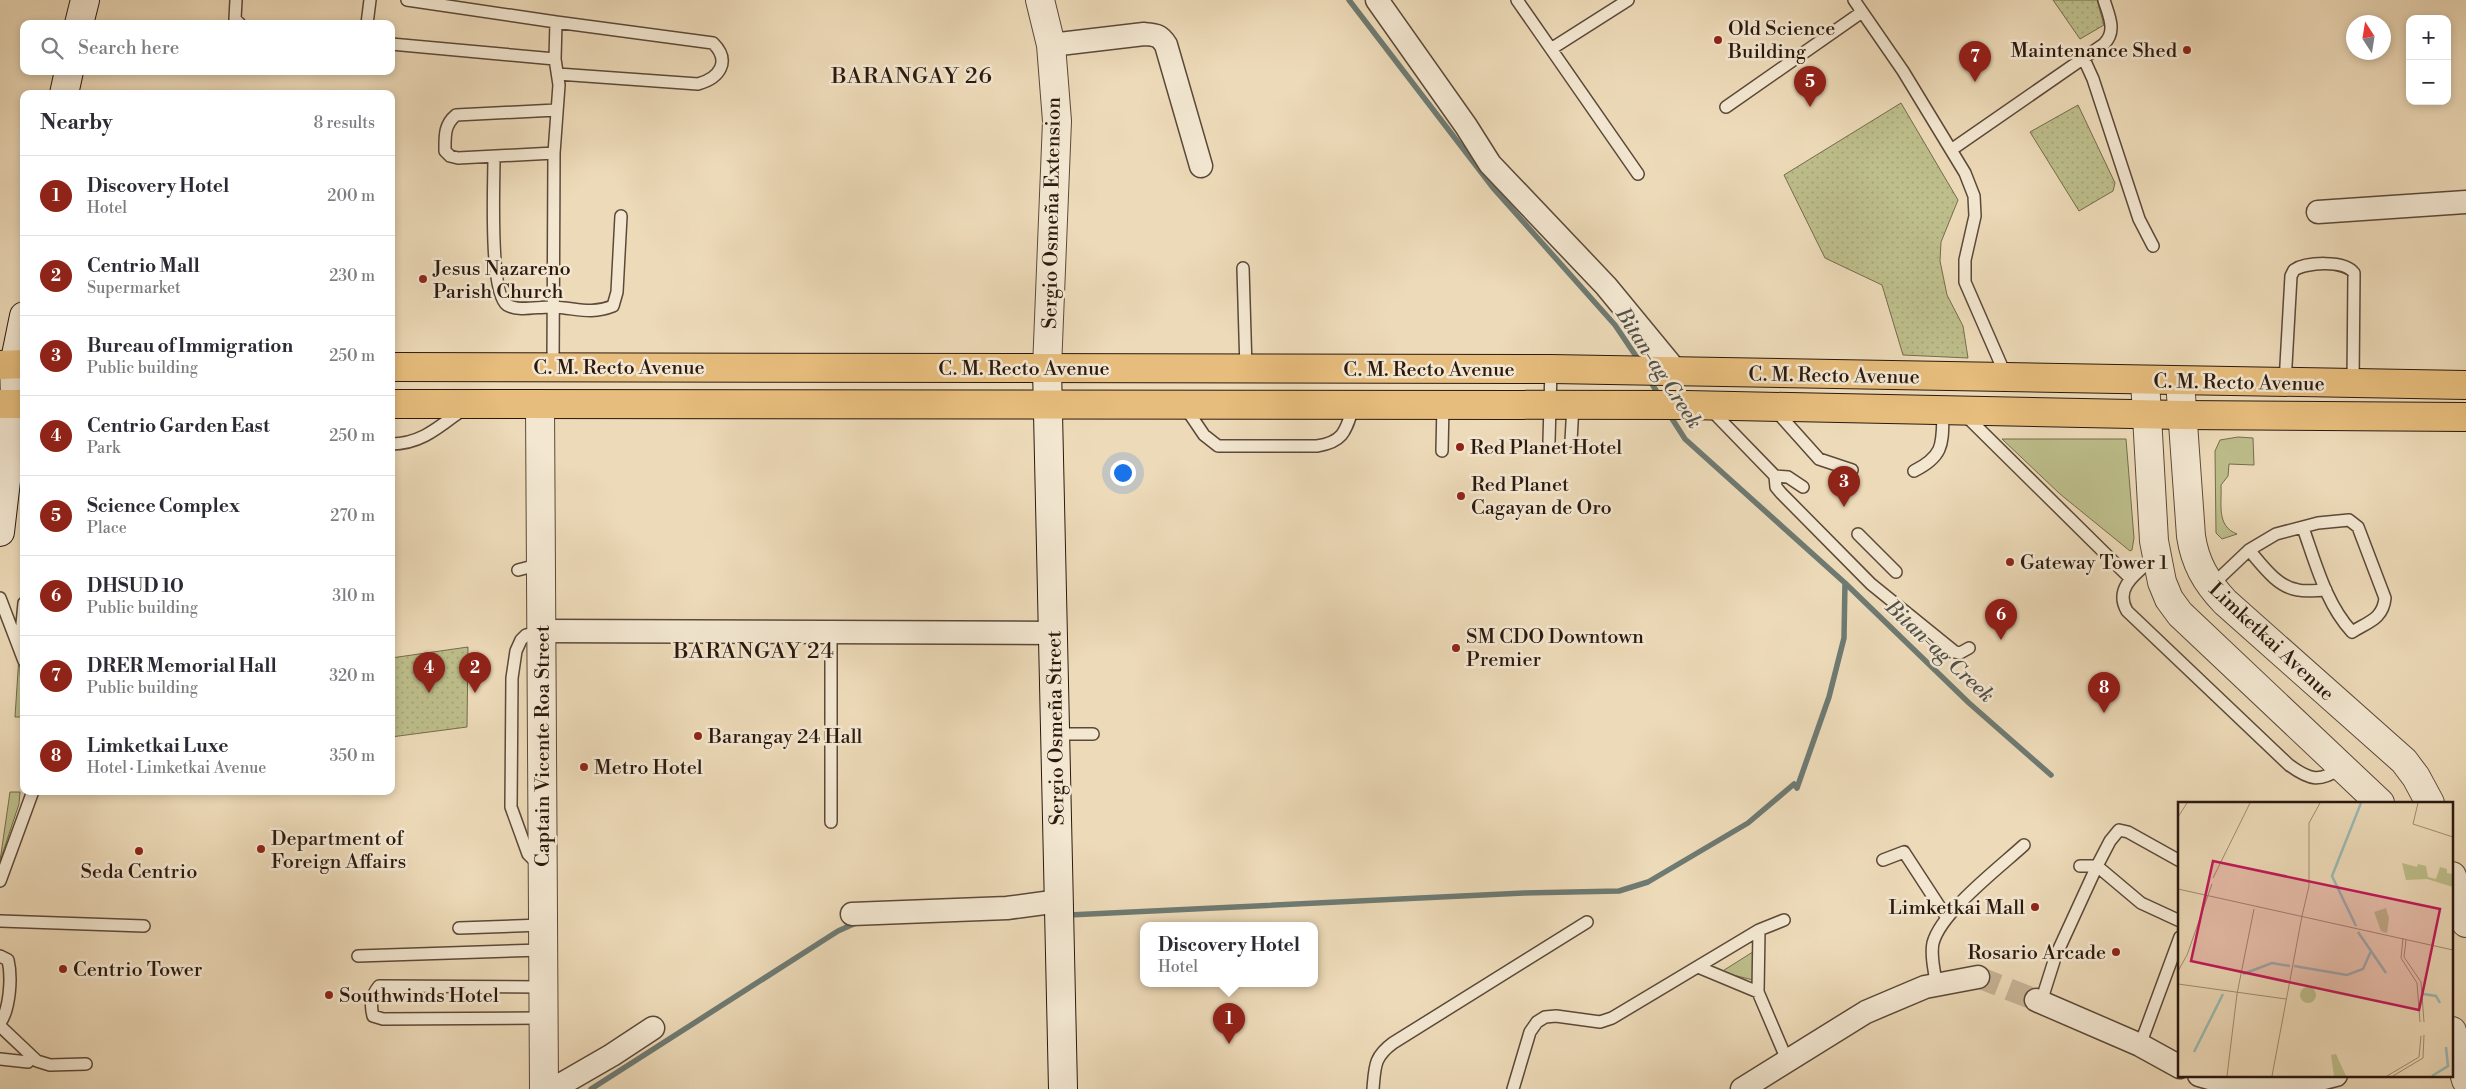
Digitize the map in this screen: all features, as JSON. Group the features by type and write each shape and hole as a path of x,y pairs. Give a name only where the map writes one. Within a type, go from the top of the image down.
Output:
{"highway":[{"name":"C. M. Recto Avenue","path":"395,366 1550,369 2466,386"},
{"path":"2352,416 2353,384"},
{"name":"C. M. Recto Avenue","path":"395,404 1625,404 2182,415 2466,417"}],"street":[{"path":"80,20 85,0"},
{"name":"Sergio Osmeña Extension","path":"1040,0 1051,45 1056,146 1047,368"},
{"path":"1377,0 1466,126 1490,164 1606,286 1672,371"},
{"path":"1051,45 1144,34 1157,35 1162,38 1166,45 1201,166"},
{"path":"65,90 68,75"},
{"path":"2318,212 2466,202"},
{"path":"0,532 13,404 13,365 20,334"},
{"name":"Sergio Osmeña Street","path":"1047,368 1063,1089"},
{"path":"2145,380 2154,542 2162,582 2169,599 2180,614 2344,766 2379,802"},
{"name":"Limketkai Avenue","path":"2180,381 2191,536 2193,552 2202,575 2210,587 2404,761 2416,777 2429,802"},
{"name":"Captain Vicente Roa Street","path":"540,404 530,567 542,631 544,1089"},
{"path":"542,631 1053,633"},
{"path":"2457,885 2466,923"},
{"path":"852,914 1007,908 1059,901"},
{"path":"1742,1089 1866,1012 1909,992 1936,984 1978,977"},
{"path":"2039,1001 2140,1045 2178,1066"},
{"path":"553,1089 604,1060 653,1028"},
{"path":"2457,1045 2466,1080"},
{"path":"2204,1076 2237,1083 2310,1086 2334,1076"}],"lane":[{"path":"236,0 236,20"},
{"path":"368,20 370,0"},
{"path":"406,0 713,42 721,51 723,59 719,70 710,80 698,84 558,74"},
{"path":"1517,0 1638,174"},
{"path":"1551,49 1628,0"},
{"path":"1854,0 1903,71 1965,173 1974,196 1975,216 1964,260 1965,282 2006,378"},
{"path":"1951,150 2104,44 2111,37 2112,28 2104,0"},
{"path":"1726,107 1862,12"},
{"path":"553,367 554,153 558,74 556,22"},
{"path":"395,44 556,59"},
{"path":"2083,58 2093,79 2139,219 2153,246"},
{"path":"554,153 494,158 458,158 450,156 446,152 448,122 456,115 556,110"},
{"path":"494,158 495,268 501,296 507,304 516,307 553,307 599,312 613,306 617,292 621,216"},
{"path":"2285,383 2291,276 2294,270 2308,264 2343,265 2350,267 2354,273 2353,384"},
{"path":"1243,268 1246,369"},
{"path":"1550,369 1571,441"},
{"path":"395,444 404,444 430,434 470,404"},
{"path":"1183,404 1204,435 1218,446 1317,446 1330,444 1339,439 1345,432 1354,404"},
{"path":"1442,451 1443,404"},
{"path":"1549,441 1561,404"},
{"path":"1697,405 1774,476 1776,487 1780,494 1871,584 1956,652 1960,653 1968,648"},
{"path":"1773,406 1819,459 1852,470"},
{"path":"1914,471 1927,465 1942,447 1952,410 2131,579"},
{"path":"1774,476 1788,477 1803,487"},
{"path":"2210,587 2249,550 2276,534 2329,521 2349,520 2354,522 2386,598 2384,610 2352,632 2337,614 2303,528"},
{"path":"1858,534 1896,572"},
{"path":"2249,550 2270,574 2286,586 2297,590 2326,590"},
{"path":"2156,556 2131,579 2122,593 2122,602 2127,611 2290,765 2303,775 2314,778 2328,777 2344,766"},
{"path":"0,598 20,647"},
{"path":"831,632 831,822"},
{"path":"1055,734 1093,734"},
{"path":"0,881 32,795"},
{"path":"2039,1001 2056,956 2097,866 2119,830 2128,832 2178,860"},
{"path":"1936,984 1933,945 1947,918 2024,845"},
{"path":"1882,860 1904,852 1947,918"},
{"path":"2080,866 2097,866 2142,903 2178,920"},
{"path":"1514,1089 1530,1032 1545,1017 1556,1016 1600,1022 1612,1018 1759,930 1784,920"},
{"path":"0,921 144,926"},
{"path":"1373,1089 1376,1060 1393,1043 1587,922"},
{"path":"459,928 542,938"},
{"path":"1759,930 1758,992 1787,1060"},
{"path":"358,956 542,938"},
{"path":"2140,1045 2178,942"},
{"path":"0,956 8,960 10,970 6,1016 0,1025 37,1061 50,1065 86,1064"},
{"path":"1698,966 1758,992"},
{"path":"543,987 379,986 373,994 370,1005 372,1016 383,1019 544,1018"},
{"path":"0,1059 28,1062"}],"green space":[{"path":"2053,0 2097,0 2104,25 2080,39"},
{"path":"1901,103 1958,200 1941,242 1940,261 1947,295 1963,326 1968,358 1903,355 1882,285 1825,258 1784,175"},
{"path":"2078,105 2115,183 2113,191 2079,211 2030,132"},
{"path":"2238,437 2253,438 2254,465 2229,464 2228,476 2221,485 2221,507 2226,526 2237,534 2222,539 2216,533 2215,451 2220,440"},
{"path":"2002,439 2126,439 2134,538 2132,550 2130,551 2060,494"},
{"path":"468,647 467,727 395,736 395,657"},
{"path":"19,656 20,717 15,717"},
{"path":"10,792 20,792 19,804 0,861"},
{"path":"1756,950 1753,980 1721,972"}],"waterway":[{"name":"Bitan-ag Creek","path":"1349,0 1494,189 1615,325 1640,362"},
{"name":"Bitan-ag Creek","path":"1649,379 1660,397"},
{"name":"Bitan-ag Creek","path":"1669,414 1685,439 1845,583 1969,703 2051,775"},
{"path":"1069,915 1524,893 1619,891 1648,882 1748,823 1794,784 1797,788 1829,697 1844,638 1845,583"},
{"path":"591,1089 838,931 858,922"}],"tunnel":[{"path":"1978,977 2036,1000"}],"place":[{"name":"Old Science Building","path":"1718,40"},
{"name":"Maintenance Shed","path":"2187,50"},
{"name":"DRER Memorial Hall","path":"1975,82"},
{"name":"Science Complex","path":"1810,107"},
{"name":"Jesus Nazareno Parish Church","path":"423,279"},
{"name":"Red Planet Hotel","path":"1460,447"},
{"name":"Red Planet Cagayan de Oro","path":"1461,496"},
{"name":"Bureau of Immigration","path":"1844,507"},
{"name":"Gateway Tower 1","path":"2010,562"},
{"name":"DHSUD 10","path":"2001,640"},
{"name":"SM CDO Downtown Premier","path":"1456,648"},
{"name":"Centrio Garden East","path":"429,693"},
{"name":"Centrio Mall","path":"475,693"},
{"name":"Limketkai Luxe","path":"2104,713"},
{"name":"Barangay 24 Hall","path":"698,736"},
{"name":"Metro Hotel","path":"584,767"},
{"name":"Department of Foreign Affairs","path":"261,849"},
{"name":"Seda Centrio","path":"139,851"},
{"name":"Limketkai Mall","path":"2035,907"},
{"name":"Rosario Arcade","path":"2116,952"},
{"name":"Centrio Tower","path":"63,969"},
{"name":"Southwinds Hotel","path":"329,995"},
{"name":"Discovery Hotel","path":"1229,1044"}],"district":[{"name":"BARANGAY 26","path":"912,75"},
{"name":"BARANGAY 24","path":"754,650"}]}
